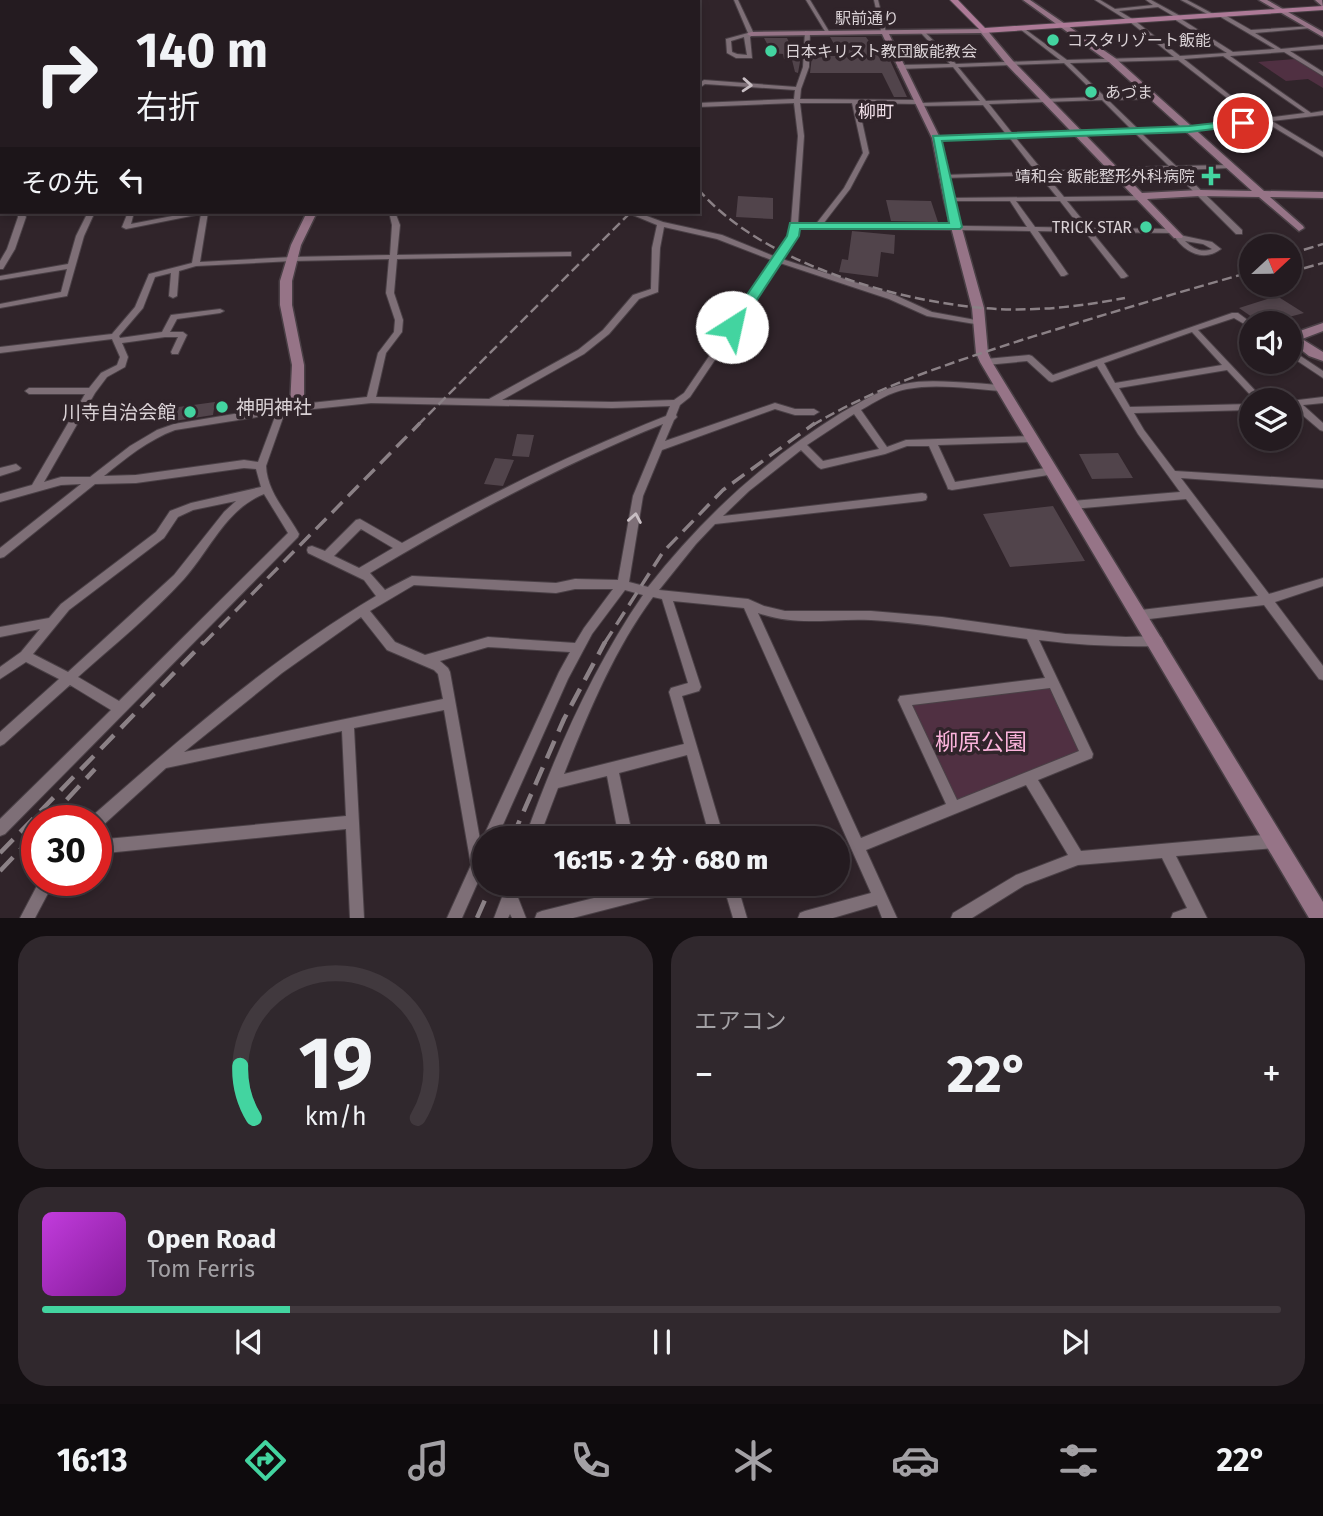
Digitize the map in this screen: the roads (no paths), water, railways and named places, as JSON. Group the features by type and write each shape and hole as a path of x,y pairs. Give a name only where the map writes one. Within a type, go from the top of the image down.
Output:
{"main road":[{"path":"954,0 983,30 1323,6"}],"street":[{"path":"736,0 751,34"},
{"path":"808,0 828,32"},
{"path":"876,0 884,31 936,138 981,323 982,353 986,362 1157,641 1321,918"},
{"path":"1026,0 1112,60 1299,228"},
{"path":"1097,0 1132,21 1263,120 1323,155"},
{"path":"1148,0 1232,54"},
{"path":"1183,0 1217,15 1323,74"},
{"path":"1262,0 1322,33"},
{"path":"1318,0 1323,6"},
{"path":"1115,10 1158,6"},
{"path":"1249,32 1311,27"},
{"path":"1022,28 1066,62 1239,232"},
{"path":"983,30 1010,63 1175,233"},
{"name":"駅前通り","path":"751,34 983,30"},
{"path":"0,554 133,448 160,432 282,409 371,400 612,405 676,403 687,395 793,236 801,136 797,101 798,89 806,67 807,32"},
{"path":"923,32 954,65 1124,276"},
{"path":"751,34 747,37 750,57 736,57 730,53 728,40 751,34"},
{"path":"900,67 1180,58 1323,47"},
{"path":"1224,55 1311,115"},
{"path":"700,85 704,82 798,89"},
{"path":"700,105 797,101 983,103 1153,97"},
{"path":"818,226 847,189 866,153 855,102"},
{"path":"936,138 1189,129 1323,113"},
{"path":"946,177 1230,166"},
{"path":"949,200 1064,201 1200,193 1323,195"},
{"path":"1012,200 1063,274"},
{"path":"0,267 17,235 21,214"},
{"path":"0,306 64,294 72,266 94,214"},
{"path":"130,214 126,227 194,214"},
{"path":"196,264 204,214"},
{"path":"297,407 299,365 286,306 286,281 292,259 311,214"},
{"path":"371,400 382,352 398,332 397,309 390,293 396,225 392,214"},
{"path":"635,214 661,224 719,237 930,314 981,323"},
{"path":"491,402 581,352 606,332 636,296 654,290 656,248 661,224"},
{"path":"794,226 1030,227 1175,233"},
{"path":"117,339 139,308 152,276 196,264 292,259 568,254"},
{"path":"0,278 72,266"},
{"path":"173,296 175,270"},
{"path":"166,334 174,317 220,311"},
{"path":"986,362 1029,358 1052,379 1235,315 1239,318"},
{"path":"1323,327 1295,337 1323,374"},
{"path":"1193,329 1249,388"},
{"path":"0,350 166,334 183,335 175,352"},
{"path":"36,487 91,391 104,375 121,367 124,357 117,339"},
{"path":"1100,362 1127,410 1172,474 1323,675"},
{"path":"1113,386 1229,367"},
{"path":"537,826 607,661 651,593 709,521 739,492 801,444 856,410 906,386 1002,388"},
{"path":"29,391 91,391"},
{"path":"1302,403 1323,400"},
{"path":"496,826 579,648 623,585 638,496 676,403"},
{"path":"659,447 775,405 795,412 814,412"},
{"path":"1127,410 1239,407"},
{"path":"0,830 294,534 262,490 261,466 282,409"},
{"path":"856,410 885,451"},
{"path":"1302,411 1323,428"},
{"path":"360,573 457,515 556,465 672,417"},
{"path":"801,444 821,466 885,451 906,443 1033,439"},
{"path":"932,442 952,486 1052,471"},
{"path":"0,498 61,481 136,479 244,464 261,466"},
{"path":"0,472 16,468"},
{"path":"1172,474 1323,484"},
{"path":"0,674 25,656 65,607 149,544 174,514 191,507 262,490"},
{"path":"0,740 181,575 216,525 262,490"},
{"path":"1072,505 1187,495"},
{"path":"709,521 922,497"},
{"path":"326,557 360,523 401,548"},
{"path":"312,550 368,578 384,597"},
{"path":"112,807 162,762 278,669 362,610 412,580 556,587 575,584 623,585 666,596 748,604 767,613 788,618 863,616 1104,643 1157,641"},
{"path":"1141,615 1266,600 1323,582"},
{"path":"666,596 695,687 674,692 714,826"},
{"path":"748,604 890,918"},
{"path":"362,610 391,646 438,666 444,672 472,831"},
{"path":"0,632 54,622"},
{"path":"859,846 1087,754 1030,633"},
{"path":"425,660 488,642 579,648"},
{"path":"25,656 119,708"},
{"path":"954,808 904,700 1053,682"},
{"path":"162,762 449,703"},
{"path":"348,724 357,918"},
{"path":"554,783 691,748"},
{"path":"612,768 624,826"},
{"path":"1029,778 1078,858"},
{"path":"112,845 353,822"},
{"path":"958,918 975,913 1021,880 1078,858 1277,841"},
{"path":"1166,852 1198,915 1178,918"},
{"path":"454,918 472,878"},
{"path":"27,918 39,896"},
{"path":"500,918 509,896"},
{"path":"514,896 519,918"},
{"path":"542,918 613,896"},
{"path":"734,896 740,918"},
{"path":"805,918 881,897"}],"railway":[{"path":"700,191 725,215 758,239 796,259 878,289 920,299 998,309 1062,307 1125,298"},
{"path":"420,423 629,214"},
{"path":"1302,250 1323,244"},
{"path":"1302,269 1323,263"},
{"path":"813,425 864,398 943,366 1053,330 1239,275"},
{"path":"203,644 420,423"},
{"path":"604,644 663,552 723,490 815,423"},
{"path":"0,853 204,642"},
{"path":"517,826 564,719 605,642"},
{"path":"62,805 95,769"},
{"path":"0,871 21,849"},
{"path":"477,918 487,896"}],"place":[{"name":"コスタリゾート飯能","path":"1053,40"},
{"name":"日本キリスト教団飯能教会","path":"771,51"},
{"name":"あづま","path":"1091,92"},
{"name":"靖和会 飯能整形外科病院","path":"1211,176"},
{"name":"TRICK STAR","path":"1146,227"},
{"name":"神明神社","path":"222,407"},
{"name":"川寺自治会館","path":"190,412"}],"district":[{"name":"柳町","path":"876,112"}],"park label":[{"name":"柳原公園","path":"981,742"}]}
